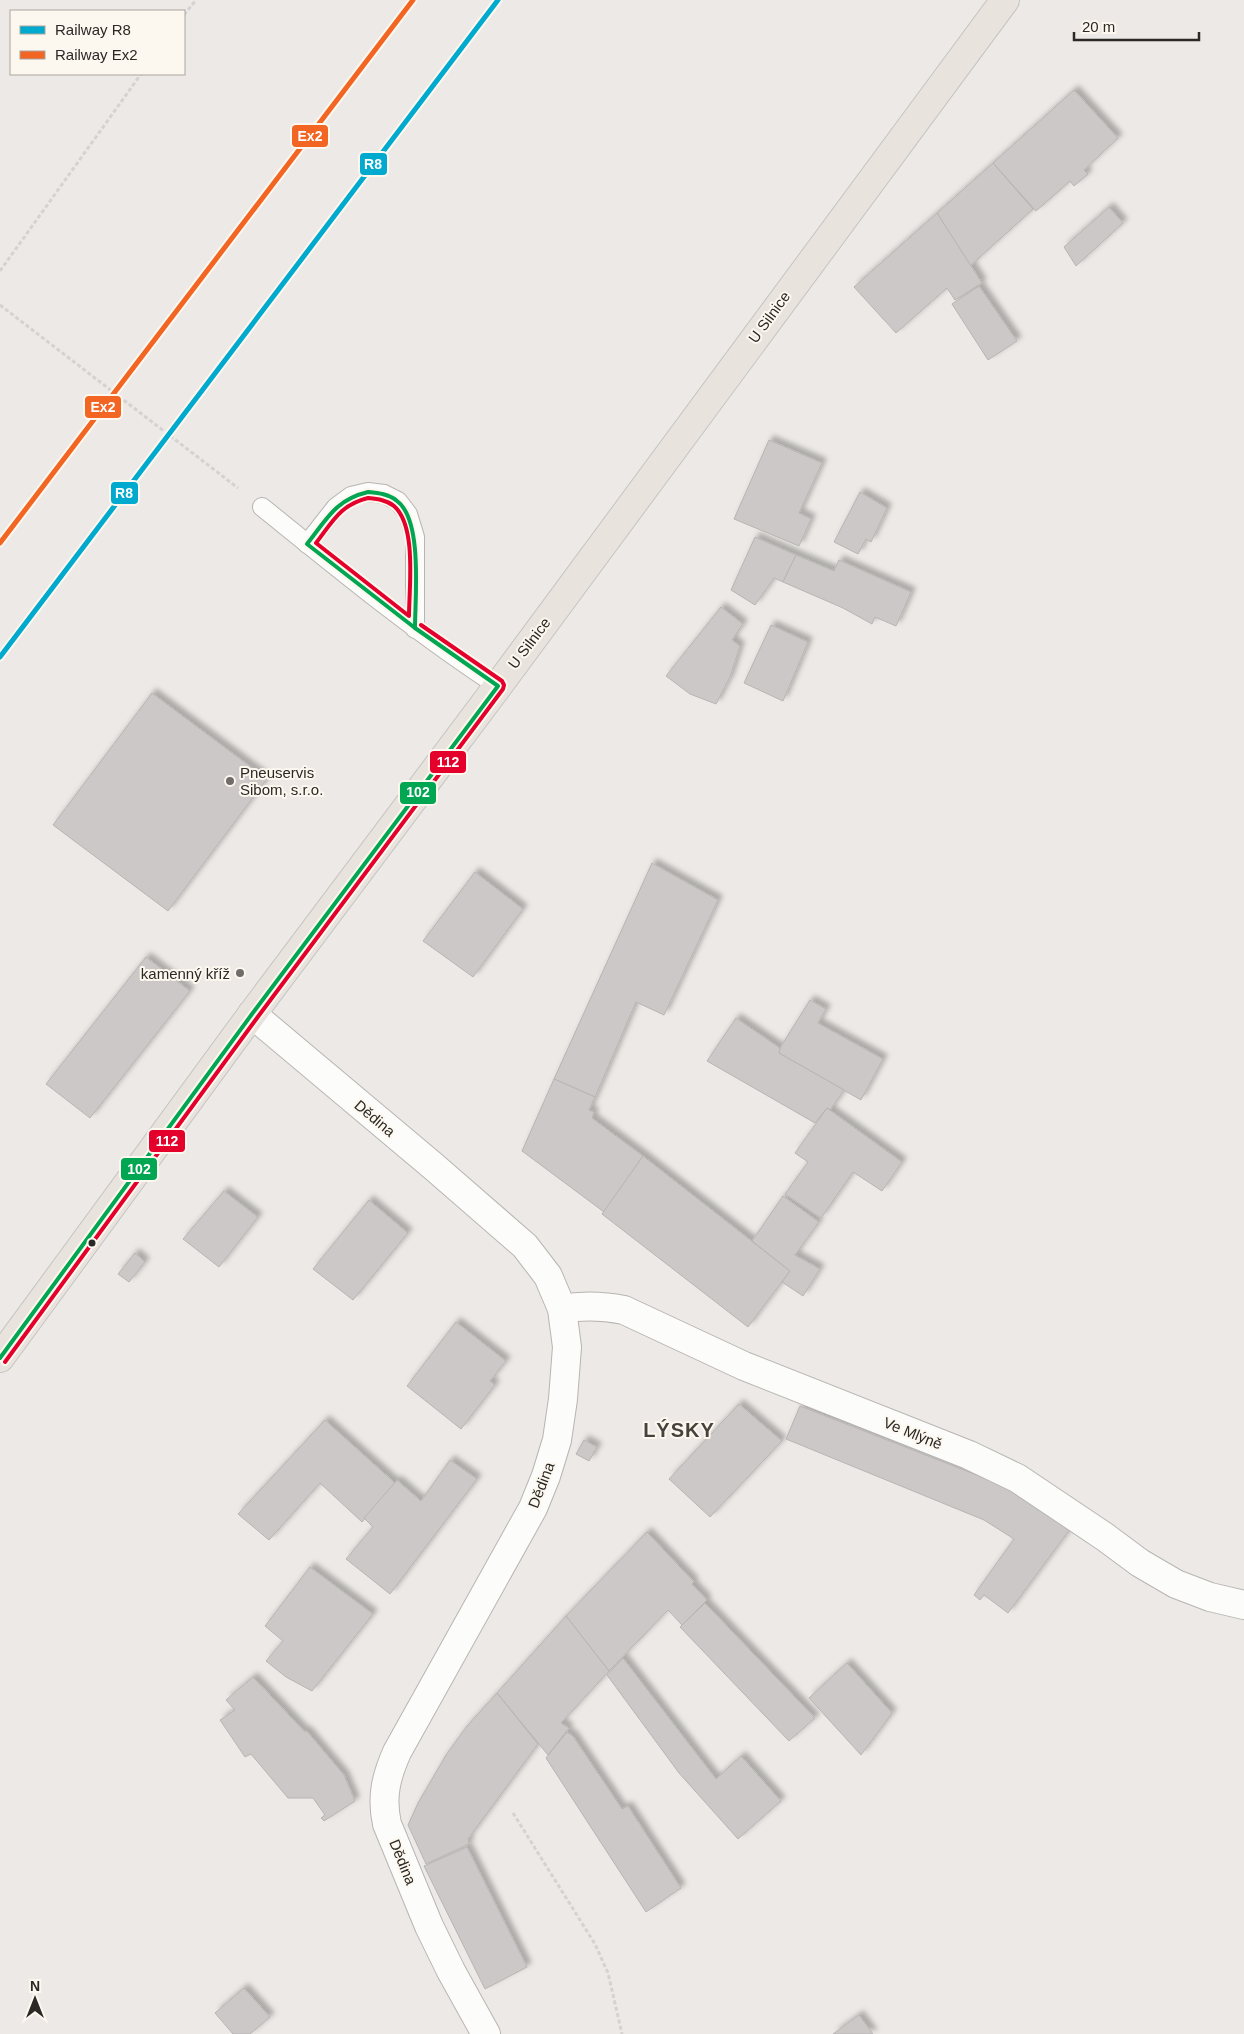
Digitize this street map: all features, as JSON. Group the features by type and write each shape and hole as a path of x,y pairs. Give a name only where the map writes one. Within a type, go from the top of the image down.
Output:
{"main road":[{"name":"U Silnice","path":"0,1358 252,1014 498,686 1005,0"}],"street":[{"name":"Dědina","path":"252,1014 525,1246 548,1276 562,1309 567,1346 563,1399 557,1440 546,1476 533,1508 397,1752 388,1772 384,1790 384,1809 387,1824 429,1926 451,1971 486,2034"},
{"name":"Ve Mlýně","path":"562,1309 579,1306 604,1306 624,1310 744,1366 969,1455 1018,1478 1097,1531 1140,1563 1162,1576 1210,1597 1244,1604"}],"lane":[{"path":"307,544 336,507 351,496 368,492 384,494 398,500 408,514 415,537 415,629"},
{"path":"262,507 446,653 498,686"}],"path":[{"path":"185,14 196,0"},
{"path":"0,271 140,75"},
{"path":"0,305 262,507"},
{"path":"513,1813 595,1944 608,1973 622,2034"}],"building":[{"path":"1074,90 1118,138 1084,170 1088,174 1074,186 1070,181 1036,211 993,163"},
{"path":"993,163 1033,209 970,266 937,213"},
{"path":"1109,207 1123,223 1076,266 1064,247"},
{"path":"937,213 982,283 955,300 947,288 896,333 854,287"},
{"path":"979,286 1017,341 988,360 952,304"},
{"path":"769,440 822,463 799,513 811,519 799,546 734,519"},
{"path":"860,492 887,508 871,542 866,539 858,554 834,542"},
{"path":"755,537 796,555 783,582 774,578 755,605 731,590"},
{"path":"796,555 834,571 839,560 911,592 896,626 875,617 872,624 843,608 783,582"},
{"path":"721,607 743,624 732,640 740,646 730,677 716,704 690,694 666,676"},
{"path":"771,625 808,642 783,701 744,683"},
{"path":"152,693 267,779 168,911 53,825"},
{"path":"652,863 718,900 664,1015 636,1002 595,1097 554,1079"},
{"path":"475,872 523,909 473,977 423,941"},
{"path":"146,957 190,991 90,1118 46,1084"},
{"path":"810,1000 826,1009 818,1023 883,1059 861,1100 779,1053 780,1048"},
{"path":"736,1018 780,1048 779,1053 844,1090 830,1110 827,1108 815,1123 707,1061"},
{"path":"554,1079 595,1097 589,1110 594,1112 592,1118 643,1156 604,1212 522,1151"},
{"path":"827,1108 902,1162 882,1191 853,1172 821,1218 785,1194 808,1162 795,1153"},
{"path":"643,1156 790,1271 748,1327 602,1214"},
{"path":"224,1191 258,1217 219,1267 183,1239"},
{"path":"783,1196 819,1222 795,1255 820,1269 803,1296 782,1282 790,1271 752,1241"},
{"path":"369,1200 408,1233 353,1300 313,1269"},
{"path":"135,1253 145,1262 129,1282 118,1274"},
{"path":"456,1322 506,1361 490,1381 495,1385 461,1429 407,1386"},
{"path":"739,1404 782,1441 710,1517 669,1479"},
{"path":"800,1406 1005,1486 1070,1529 1008,1613 984,1595 980,1600 974,1595 1014,1539 984,1520 786,1439"},
{"path":"325,1420 395,1483 362,1522 320,1483 269,1540 238,1514"},
{"path":"584,1440 597,1447 589,1461 576,1454"},
{"path":"450,1460 477,1479 390,1594 346,1559 373,1527 364,1518 397,1480 421,1501"},
{"path":"647,1532 694,1582 692,1584 707,1600 682,1625 668,1610 609,1671 566,1616"},
{"path":"310,1567 373,1614 312,1691 286,1677 266,1661 283,1641 265,1626"},
{"path":"705,1603 815,1718 789,1741 680,1627"},
{"path":"566,1616 609,1671 561,1723 569,1728 548,1755 497,1693"},
{"path":"623,1658 716,1779 741,1756 781,1801 738,1839 679,1773 607,1675"},
{"path":"847,1663 892,1713 861,1755 809,1698"},
{"path":"253,1677 305,1732 306,1730 344,1775 355,1801 324,1821 321,1818 325,1815 313,1798 288,1798 251,1754 245,1757 220,1720 235,1710 226,1700"},
{"path":"497,1693 538,1744 468,1839 469,1844 426,1864 408,1825 418,1803 446,1755 467,1726"},
{"path":"567,1732 573,1736 622,1809 628,1806 681,1888 646,1912 546,1758"},
{"path":"467,1847 527,1967 485,1989 424,1866"},
{"path":"244,1988 270,2017 250,2034 233,2034 215,2013"},
{"path":"859,2015 873,2034 833,2034"}],"rail line":[{"name":"Ex2","path":"0,543 413,0"},
{"name":"R8","path":"0,657 498,0"}],"transit line":[{"name":"102","path":"368,492 387,495 397,501 405,511 411,525 416,560 415,628 307,544 339,505 368,492"},
{"name":"112","path":"368,498 385,501 394,506 401,515 406,528 410,558 409,616 316,543 338,515 350,505 368,498"},
{"name":"112","path":"5,1362 257,1018 503,689 502,681 421,625"},
{"name":"102","path":"0,1358 252,1014 498,686 415,628"}],"place":[{"name":"Pneuservis Sibom, s.r.o.","path":"230,781"},
{"name":"kamenný kříž","path":"240,973"}],"district":[{"name":"LÝSKY","path":"679,1430"}]}
